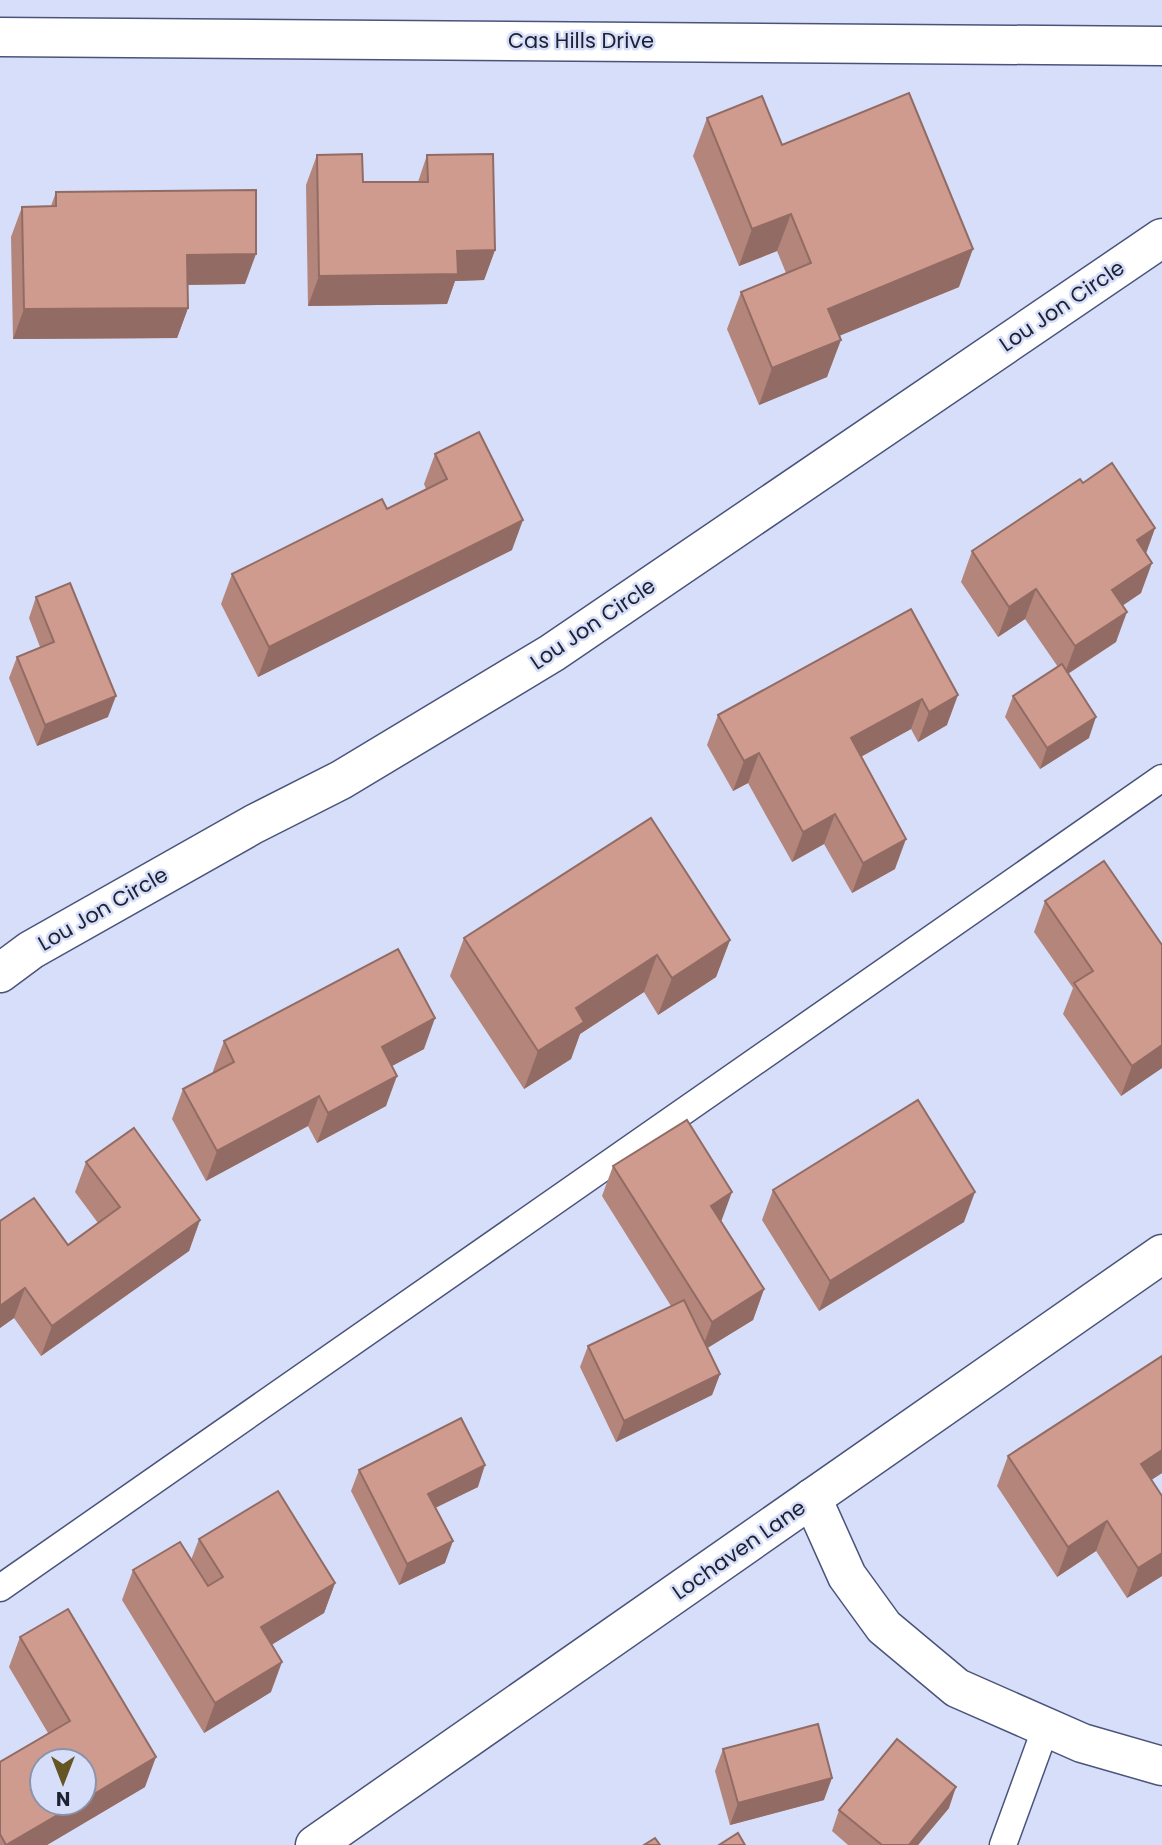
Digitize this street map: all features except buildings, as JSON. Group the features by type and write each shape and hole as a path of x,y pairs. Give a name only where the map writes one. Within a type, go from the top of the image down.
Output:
{"street":[{"name":"Cas Hills Drive","path":"0,37 1162,46"},
{"name":"Lou Jon Circle","path":"0,973 31,950 254,824 341,780 552,653 1162,237"},
{"name":"Lochaven Lane","path":"315,1845 812,1498 1158,1266"},
{"path":"812,1498 847,1576 884,1627 957,1688 1082,1742 1162,1766"}],"lane":[{"path":"0,1588 1162,778"},
{"path":"1003,1845 1046,1727"}]}
